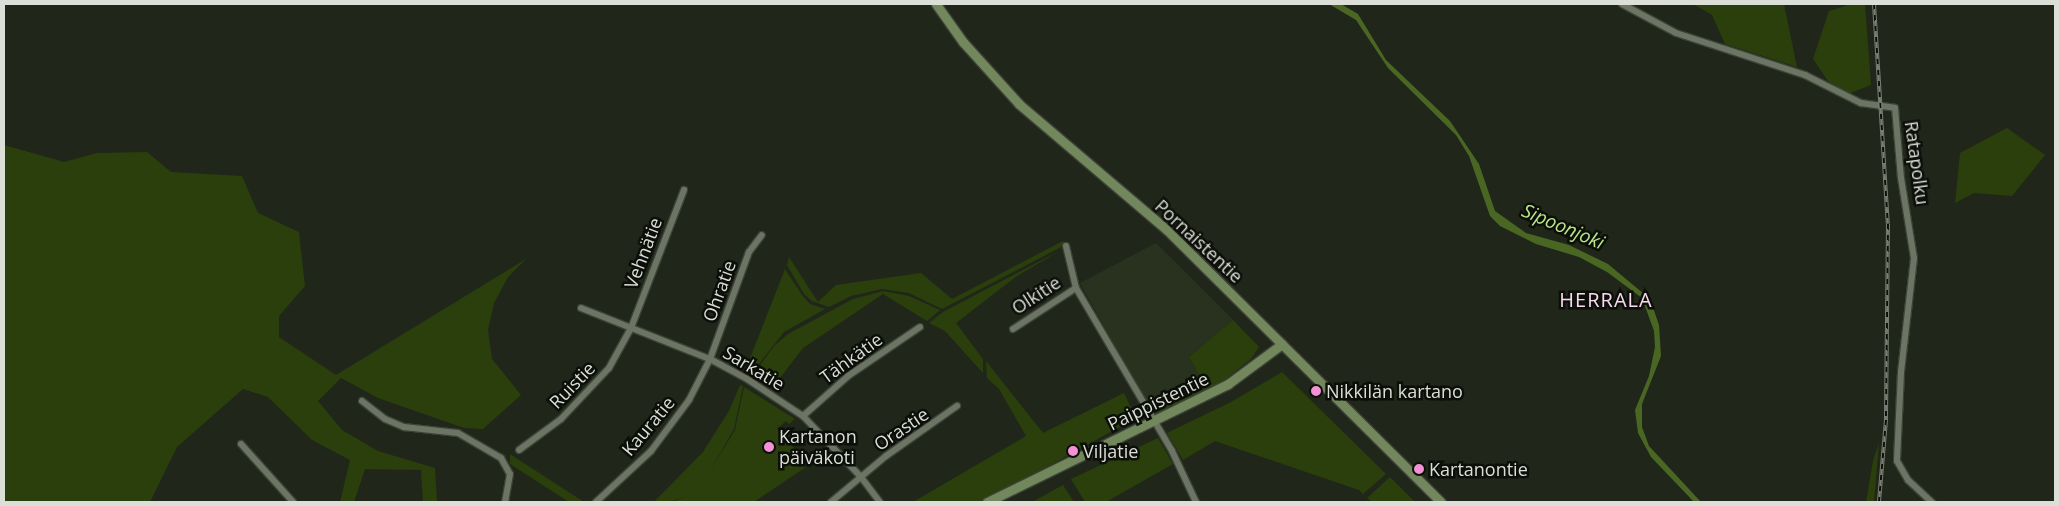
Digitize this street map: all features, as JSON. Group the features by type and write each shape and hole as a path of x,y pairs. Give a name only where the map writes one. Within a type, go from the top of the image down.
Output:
{"street":[{"name":"Pornaistentie","path":"936,4 963,42 1019,104 1166,228 1441,502"},
{"name":"Ratapolku","path":"1622,4 1676,33 1805,75 1861,103 1895,108 1901,178 1914,258 1901,372 1897,461 1908,480 1932,502"},
{"name":"Vehnätie","path":"631,328 684,190"},
{"name":"Ohratie","path":"710,359 749,252 762,235"},
{"path":"1066,246 1076,288 1153,422 1172,451 1196,502"},
{"name":"Olkitie","path":"1012,328 1076,288"},
{"name":"Sarkatie","path":"580,308 710,359 802,416 861,476 880,502"},
{"name":"Ruistie","path":"519,450 561,419 609,368 631,328"},
{"name":"Tähkätie","path":"802,416 848,376 920,328"},
{"name":"Paippistentie","path":"987,502 1228,384 1282,344"},
{"name":"Kauratie","path":"596,502 651,451 690,400 710,359"},
{"path":"362,401 385,419 404,427 458,433 501,458 510,474 505,502"},
{"name":"Orastie","path":"831,502 861,476 957,406"},
{"path":"241,444 290,501"}],"shaded area":[{"path":"1329,4 1341,4 1358,14 1386,60 1450,121 1479,164 1495,211 1526,233 1569,245 1608,264 1650,299 1659,325 1661,356 1642,404 1642,427 1649,446 1701,502 1694,502 1651,457 1638,433 1635,410 1649,376 1655,347 1654,331 1642,298 1607,272 1579,257 1536,244 1500,226 1490,216 1469,156 1456,135 1388,68 1356,20"},
{"path":"1693,4 1784,4 1797,67 1725,44 1712,15"},
{"path":"1851,4 1865,4 1871,85 1848,94 1828,81 1813,59 1829,11"},
{"path":"2007,128 2045,155 2012,196 1974,193 1955,203 1960,153"},
{"path":"4,145 64,162 97,153 147,152 171,172 242,176 258,213 299,232 305,286 279,316 279,337 336,375 526,259 508,277 494,303 488,330 492,359 521,395 483,429 464,428 378,398 341,378 318,401 342,430 378,451 435,468 437,502 423,502 421,470 365,469 354,502 340,502 350,460 312,440 268,397 243,389 177,447 150,502 4,502"},
{"path":"1063,241 1065,245 942,309 909,293 882,289 851,296 829,307 812,301 804,294 787,265 789,257 818,302 836,285 921,273 952,299"},
{"path":"1156,243 1233,320 1189,357 1205,385 1160,407 1147,404 1080,283"},
{"path":"1061,250 1017,276 956,323 983,359 983,373 945,331 929,323 943,312"},
{"path":"785,269 810,304 825,309 784,332 751,374 745,371"},
{"path":"883,291 909,296 940,310 927,321 883,294 803,348 773,387 753,375 774,346 788,334 853,299"},
{"path":"1233,320 1259,347 1251,359 1226,379 1191,398 1156,414 1151,412 1147,404 1160,407 1205,385 1189,357"},
{"path":"986,361 1043,433 1124,393 1136,418 983,502 913,502 1026,436 999,389 987,378"},
{"path":"1282,372 1386,474 1363,494 1359,490 1215,441 1183,460 1167,433 1231,402"},
{"path":"740,385 743,386 734,429 710,471 735,430 744,387 795,419 789,424 786,421 777,429 809,465 754,502 672,502 687,496 669,502 654,502 703,452 729,411"},
{"path":"1158,438 1173,464 1106,502 1085,502 1071,479"},
{"path":"1879,443 1874,502 1866,502 1873,461"},
{"path":"510,454 584,502 569,502 510,464"},
{"path":"1390,477 1415,502 1372,502 1367,498"},
{"path":"1063,485 1074,502 1032,502"}],"railway":[{"path":"1874,4 1888,224 1886,420 1879,502"}],"place":[{"name":"Nikkilän kartano","path":"1316,391"},
{"name":"Kartanon päiväkoti","path":"769,447"},
{"name":"Viljatie","path":"1073,451"},
{"name":"Kartanontie","path":"1419,469"}],"district":[{"name":"HERRALA","path":"1606,299"}],"water label":[{"name":"Sipoonjoki","path":"1563,227"}]}
